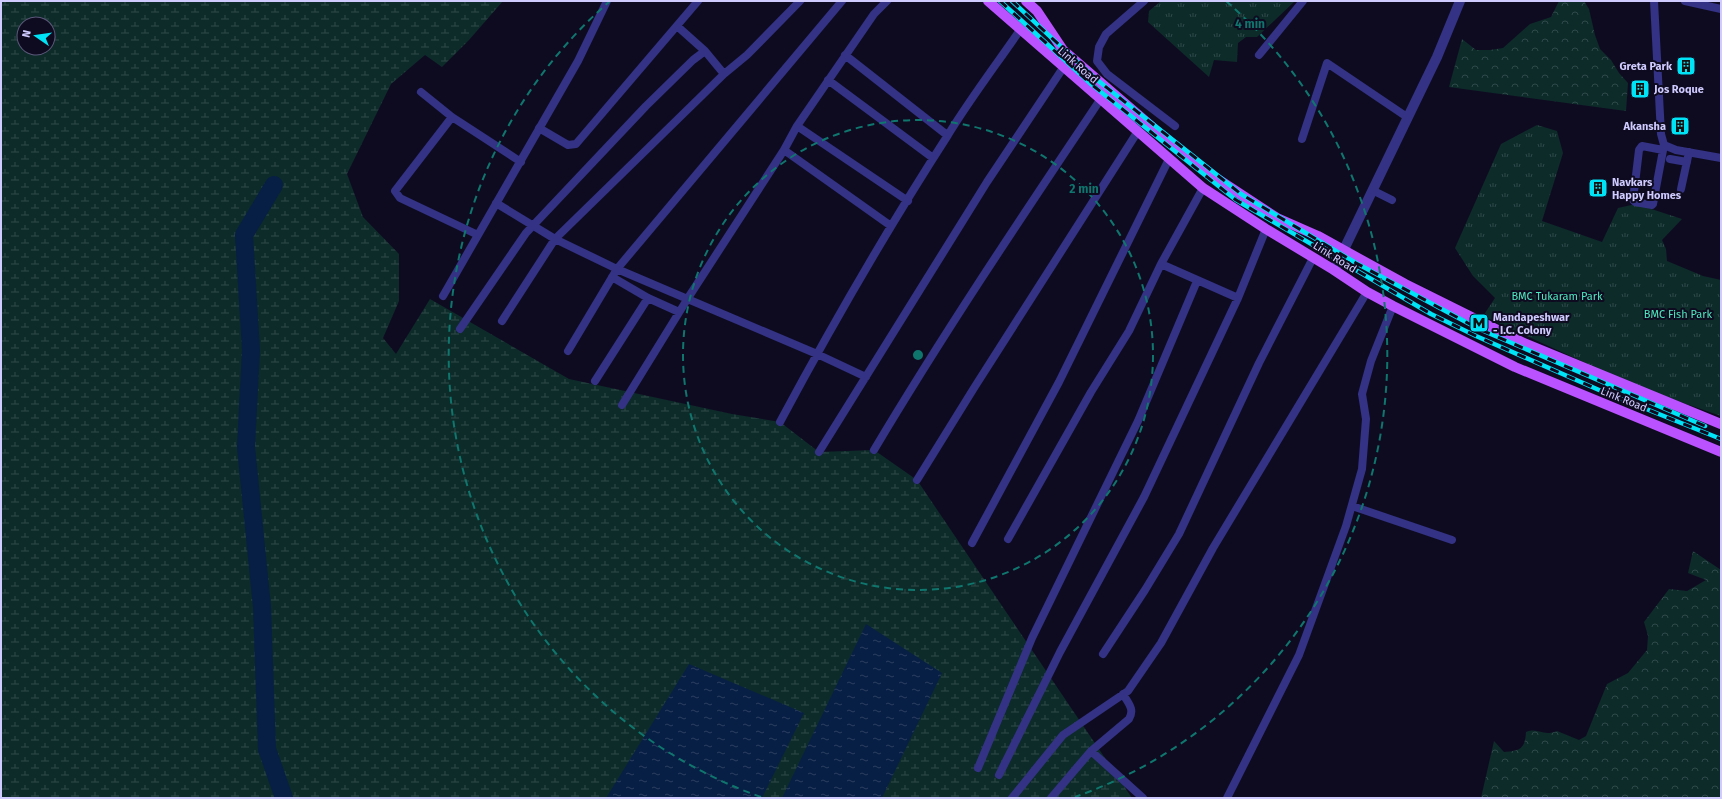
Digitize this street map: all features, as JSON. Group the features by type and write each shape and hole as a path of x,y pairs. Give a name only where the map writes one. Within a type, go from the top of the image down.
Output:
{"main road":[{"name":"Link Road","path":"988,1 1063,68 1203,188 1266,229 1334,270 1366,292 1515,367 1721,452"},
{"name":"Link Road","path":"1026,1 1037,11 1063,50 1180,152 1277,218 1318,236 1405,284 1526,344 1721,424"}],"street":[{"path":"443,296 578,61 607,1"},
{"path":"539,128 568,144 576,144 698,1"},
{"path":"568,351 616,269 842,1"},
{"path":"622,406 679,312 784,150 797,126 874,14 887,1"},
{"path":"1144,1 1106,34 1099,46 1097,61 1107,74 1175,126"},
{"path":"1259,55 1303,1"},
{"path":"1334,270 1437,56 1460,1"},
{"path":"1654,1 1663,148 1653,204 1635,202 1633,200 1639,150 1642,146 1663,148 1721,158"},
{"path":"1685,1 1721,9"},
{"path":"502,321 555,239 724,74 747,55 798,2"},
{"path":"677,26 705,50 724,74"},
{"path":"780,422 817,354 891,226 948,135 1020,30"},
{"path":"460,329 526,233 646,106 705,50"},
{"path":"845,55 948,135"},
{"path":"1302,139 1327,63 1407,116"},
{"path":"819,452 987,182 1063,68"},
{"path":"828,80 933,158"},
{"path":"421,92 452,117 521,162"},
{"path":"874,450 925,368 1100,100"},
{"path":"452,117 395,191 400,198 478,236"},
{"path":"797,126 908,201"},
{"path":"917,480 1138,131"},
{"path":"784,150 891,226"},
{"path":"1681,189 1689,152"},
{"path":"1670,159 1687,162"},
{"path":"972,543 1059,382 1169,160"},
{"path":"1008,539 1091,392 1129,331 1161,264 1203,188"},
{"path":"1372,192 1391,202"},
{"path":"496,203 555,239 616,269 688,298 866,377"},
{"path":"1000,775 1060,652 1144,497 1238,298 1266,229"},
{"path":"1103,654 1145,590 1179,534 1259,363 1313,258"},
{"path":"1161,264 1238,298"},
{"path":"612,278 648,298 679,312"},
{"path":"978,768 1032,638 1138,421 1197,281"},
{"path":"1012,798 1063,734 1128,691 1161,643 1212,548 1366,292"},
{"path":"595,381 648,298"},
{"path":"1227,798 1299,655 1346,526 1362,469 1366,419 1362,394 1371,361 1393,306"},
{"path":"1352,506 1452,540"},
{"path":"1051,798 1091,751 1129,719 1132,714 1132,708 1123,694"},
{"path":"1091,751 1143,798"}],"green space":[{"path":"1,1 503,1 469,40 442,67 425,55 391,84 347,174 363,217 399,254 399,301 383,338 396,354 430,299 569,379 732,414 780,422 819,452 874,450 917,480 1132,798 1,798"},
{"path":"1161,1 1295,1 1257,37 1246,37 1238,43 1237,62 1214,60 1209,77 1148,22 1149,11"},
{"path":"1559,1 1584,1 1589,9 1600,49 1611,60 1619,73 1628,83 1626,111 1449,87 1462,39 1476,50 1503,48 1530,24 1551,17"},
{"path":"1537,125 1557,131 1563,153 1542,221 1602,242 1618,208 1636,204 1682,219 1662,240 1666,249 1667,261 1703,276 1721,280 1721,416 1638,387 1483,316 1495,298 1473,276 1455,248 1501,144"},
{"path":"1693,551 1721,570 1721,798 1481,798 1494,741 1504,752 1514,751 1521,748 1523,746 1526,732 1530,731 1552,733 1557,731 1579,740 1586,736 1607,684 1628,673 1647,650 1648,636 1644,622 1669,589 1687,591 1706,580 1688,573"}],"water":[{"path":"866,624 942,673 882,798 782,798"},
{"path":"689,664 804,713 762,798 606,798"}],"waterway":[{"path":"274,185 244,235 251,350 246,447 262,607 267,749 284,798"}],"railway":[{"path":"1000,1 1091,84 1236,200 1431,314 1476,336 1599,390 1721,439"},
{"path":"1012,1 1096,79 1241,194 1356,263 1479,329 1705,426"}],"place":[{"name":"Greta Park","path":"1686,66"},
{"name":"Jos Roque","path":"1640,89"},
{"name":"Akansha","path":"1680,126"},
{"name":"Navkars Happy Homes","path":"1598,188"},
{"name":"Mandapeshwar - I.C. Colony","path":"1479,323"}],"park label":[{"name":"BMC Tukaram Park","path":"1557,296"},
{"name":"BMC Fish Park","path":"1678,314"}]}
